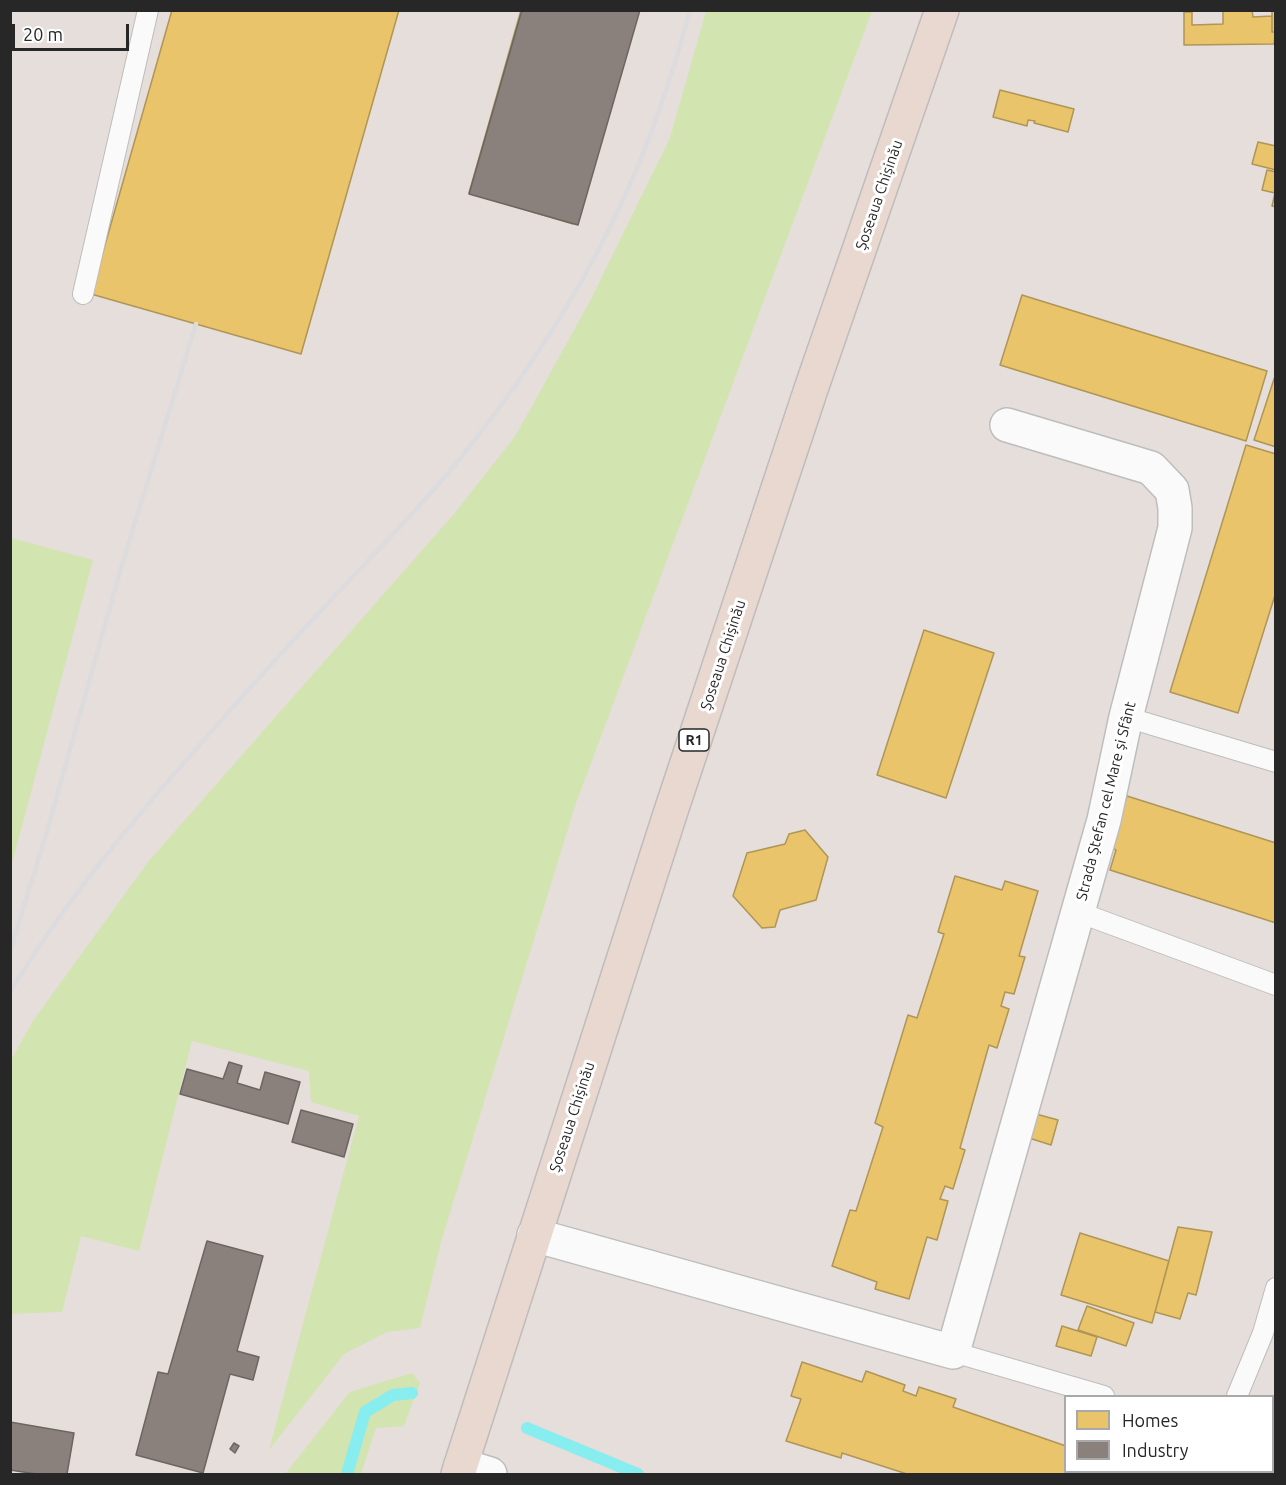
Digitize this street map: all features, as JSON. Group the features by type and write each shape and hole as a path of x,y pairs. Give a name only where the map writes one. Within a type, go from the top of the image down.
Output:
{"highway":[{"name":"Șoseaua Chișinău","path":"470,1471 534,1235 681,780 942,10"}],"street":[{"name":"Strada Ștefan cel Mare și Sfânt","path":"953,1352 1104,820 1126,717 1175,528 1172,490 1151,468 1007,424"},
{"path":"534,1235 953,1352"}],"lane":[{"path":"83,294 148,10"},
{"path":"1126,717 1275,762"},
{"path":"1078,912 1275,986"},
{"path":"1238,1395 1269,1339 1275,1288"},
{"path":"953,1352 1101,1395"}],"green space":[{"path":"706,11 872,11 575,806 441,1242 420,1328 387,1332 344,1354 269,1450 359,1116 311,1102 309,1071 192,1041 139,1251 81,1236 62,1312 11,1314 11,1060 33,1021 148,862 454,514 516,435 590,301 670,138"},
{"path":"10,538 93,560 11,867"},
{"path":"412,1373 420,1383 404,1426 376,1428 361,1474 285,1474 350,1392"}],"building: Homes":[{"path":"172,10 399,10 301,354 91,294"},
{"path":"521,10 634,10 573,224 469,193"},
{"path":"1223,10 1252,10 1253,17 1272,16 1272,32 1276,32 1274,44 1184,45 1184,12 1192,12 1192,25 1223,24"},
{"path":"1272,10 1276,10 1276,32 1272,32"},
{"path":"1000,90 1074,109 1068,132 1034,123 1035,121 1028,120 1027,126 993,117"},
{"path":"1258,142 1276,146 1276,170 1252,164"},
{"path":"1267,170 1276,172 1276,207 1272,206 1275,193 1262,190"},
{"path":"1022,295 1267,371 1246,441 1000,365"},
{"path":"1276,373 1276,447 1254,440"},
{"path":"1246,445 1276,454 1276,592 1238,713 1170,692"},
{"path":"924,630 994,653 946,798 877,775"},
{"path":"1127,796 1276,843 1276,923 1110,870 1116,850 1111,848"},
{"path":"805,830 828,857 816,900 780,910 775,927 762,928 733,896 747,853 785,844 789,834"},
{"path":"955,876 1002,890 1005,881 1038,891 1019,956 1025,957 1014,994 1005,992 1001,1006 1009,1009 997,1048 989,1045 960,1148 965,1150 953,1189 945,1186 940,1199 948,1201 937,1240 927,1237 909,1299 875,1289 877,1282 832,1266 850,1210 856,1211 883,1127 875,1123 908,1015 917,1018 944,934 938,932"},
{"path":"1036,1114 1058,1120 1051,1145 1029,1138"},
{"path":"1178,1227 1212,1232 1196,1295 1188,1293 1180,1319 1155,1312"},
{"path":"1080,1233 1169,1261 1152,1323 1061,1295"},
{"path":"1087,1306 1134,1323 1126,1346 1078,1330"},
{"path":"1062,1326 1097,1337 1091,1356 1056,1346"},
{"path":"802,1362 862,1382 866,1371 905,1385 903,1391 916,1396 919,1387 956,1399 953,1407 1064,1445 1064,1473 1153,1474 907,1474 842,1453 841,1458 786,1441 801,1399 791,1396"}],"building: Industry":[{"path":"522,10 640,10 578,225 469,194"},
{"path":"229,1062 242,1066 237,1083 260,1090 265,1072 300,1082 288,1124 180,1094 187,1069 223,1079"},
{"path":"301,1110 353,1124 344,1157 292,1142"},
{"path":"207,1241 263,1256 237,1351 259,1357 253,1380 230,1374 203,1473 136,1455 158,1372 168,1374"},
{"path":"10,1422 74,1433 67,1474 36,1474 10,1470"},
{"path":"234,1443 239,1446 235,1453 230,1449"}],"waterway":[{"path":"347,1474 365,1412 393,1395 412,1393"},
{"path":"527,1428 638,1474"}],"railway":[{"path":"10,992 72,899 141,812 258,679 427,497 486,426 536,356 581,282 621,205 660,108 690,10"},
{"path":"10,951 46,835 121,568 196,324"}]}
